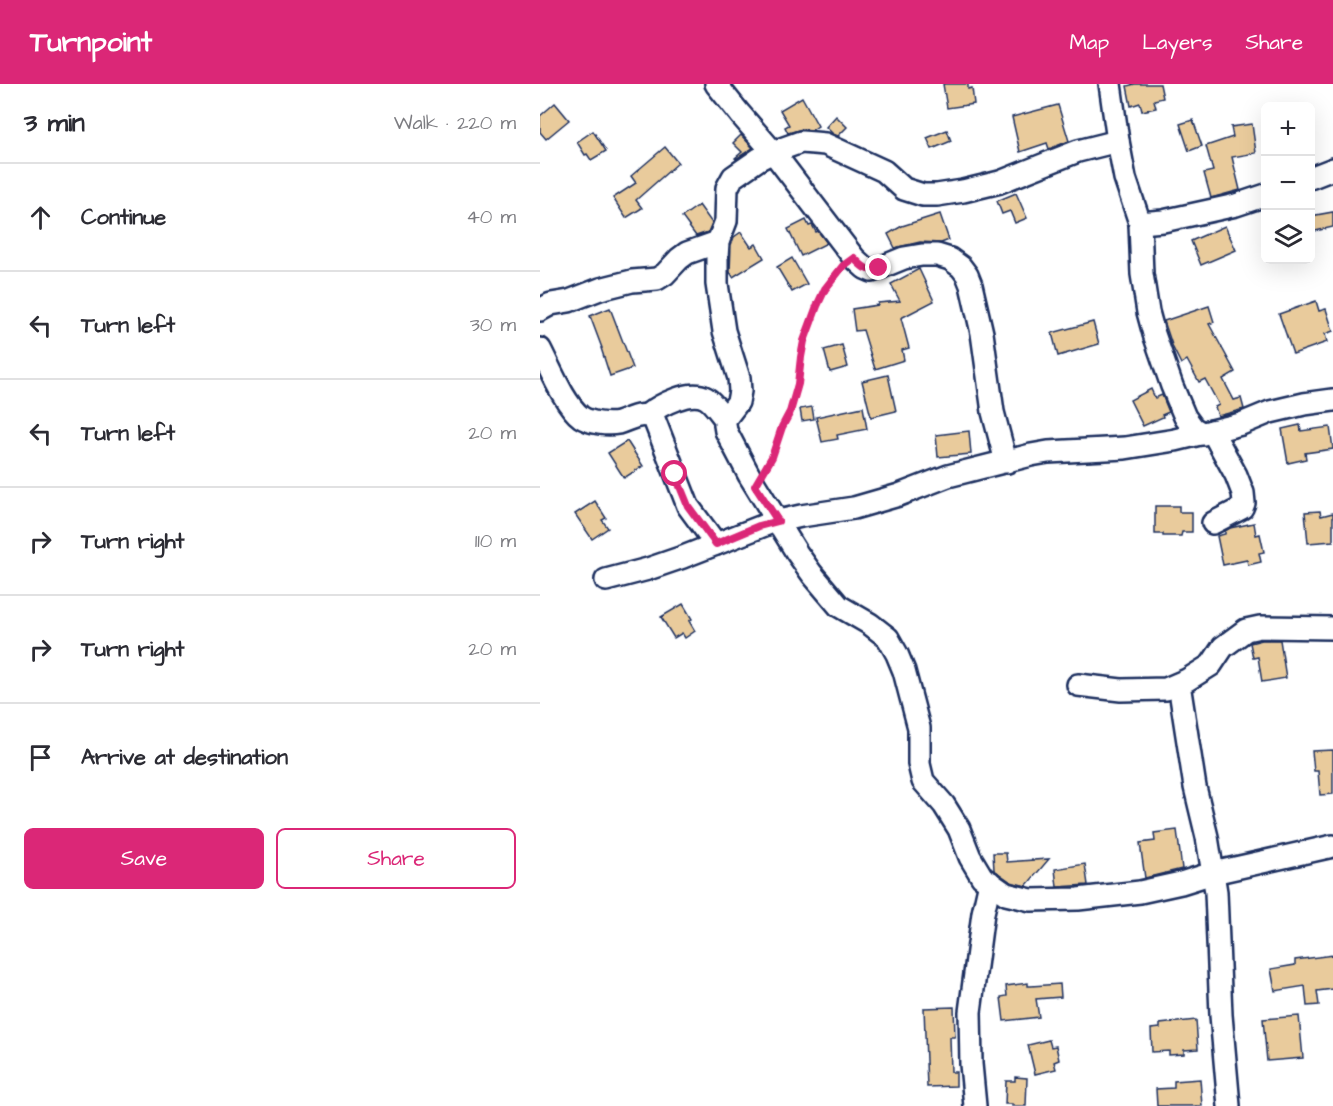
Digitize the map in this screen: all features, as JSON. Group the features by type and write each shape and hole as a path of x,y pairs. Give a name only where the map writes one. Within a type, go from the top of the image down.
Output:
{"street":[{"path":"716,84 773,152 854,258 865,268 872,271 904,258 922,255 937,255 950,259 961,267 971,285 982,333 993,412 1007,462"},
{"path":"1110,84 1125,178 1140,223 1142,280 1154,334 1185,417 1193,428 1208,433 1236,475 1245,499 1242,508 1213,523"},
{"path":"1118,141 1078,151 1000,182 937,195 923,195 904,189 884,171 825,144 801,142 773,152 733,177 727,188 726,221 718,242 717,284 724,331 739,378 740,391 738,402 725,419 725,425 755,486 812,574 839,606 870,624 888,638 904,671 919,728 919,764 923,781 944,805 959,829 970,857 982,877 1006,894 1031,900 1078,899 1140,892 1333,846"},
{"path":"1315,176 1333,169"},
{"path":"1140,223 1236,205 1261,197"},
{"path":"540,310 551,304 600,289 662,277 687,253 718,242"},
{"path":"540,349 562,392 583,418 599,423 616,423 639,415 654,418 688,506 716,544"},
{"path":"647,415 668,402 699,396 707,398 725,419"},
{"path":"606,580 683,557 759,526 801,516 854,508 898,495 948,476 1031,455 1125,448 1175,440 1241,424 1270,412 1333,400"},
{"path":"1078,686 1129,690 1166,688 1179,684 1211,665 1223,647 1246,630 1260,627 1333,628"},
{"path":"1179,684 1195,787 1207,837 1216,892 1221,1015 1229,1106"},
{"path":"975,1106 970,1012 983,913 990,882"}],"path":[{"path":"755,486 772,457 782,427 790,412 798,384 804,341 817,306 825,289 843,266 854,258"}],"building":[{"path":"943,84 968,84 968,89 972,88 974,104 947,108"},
{"path":"1160,84 1163,98 1154,100 1156,108 1142,111 1140,103 1131,106 1127,86"},
{"path":"802,97 818,126 812,130 802,129 788,133 785,127 789,125 780,110"},
{"path":"555,103 569,120 546,139 540,132 540,116"},
{"path":"1058,105 1069,141 1049,149 1047,143 1020,152 1012,117"},
{"path":"836,116 847,127 838,136 826,127"},
{"path":"1193,120 1202,146 1189,151 1180,124"},
{"path":"1252,124 1256,153 1232,157 1240,190 1211,198 1204,173 1213,171 1206,146 1233,137 1231,127"},
{"path":"947,130 951,141 932,149 927,138"},
{"path":"593,131 606,151 591,160 577,142"},
{"path":"741,135 753,148 736,159 742,152 733,143"},
{"path":"665,147 678,163 636,200 642,208 626,218 613,198 636,183 631,176"},
{"path":"1016,193 1027,218 1015,223 1010,211 1002,214 997,201"},
{"path":"699,205 712,223 708,232 696,236 682,217"},
{"path":"1333,212 1333,227 1315,231 1315,215"},
{"path":"940,214 949,240 941,243 920,242 895,248 888,234 902,226"},
{"path":"806,220 809,226 812,225 827,243 801,256 788,229"},
{"path":"1225,226 1236,250 1201,265 1191,241"},
{"path":"741,232 751,247 756,244 764,258 733,277 730,272 731,245 734,237"},
{"path":"792,258 807,284 792,292 777,267"},
{"path":"919,269 934,301 901,318 909,348 902,350 904,360 875,369 863,330 855,331 852,309 900,301 891,284"},
{"path":"1316,301 1319,311 1326,309 1333,331 1325,334 1327,342 1293,354 1279,314"},
{"path":"1209,306 1214,322 1209,324 1235,372 1223,379 1234,400 1241,398 1244,409 1218,416 1215,407 1219,405 1205,379 1199,382 1187,360 1181,364 1164,321"},
{"path":"610,308 633,368 610,376 590,316"},
{"path":"1093,322 1099,344 1058,356 1052,333"},
{"path":"842,345 848,367 830,372 824,350"},
{"path":"888,375 896,411 871,417 862,381"},
{"path":"1151,389 1155,398 1162,395 1169,412 1143,426 1130,400"},
{"path":"812,407 814,419 802,421 800,409"},
{"path":"863,407 867,429 837,435 838,439 822,442 816,417"},
{"path":"1300,425 1301,431 1330,427 1333,449 1305,453 1306,459 1288,463 1282,429"},
{"path":"969,431 971,454 938,457 936,435"},
{"path":"627,441 643,466 624,478 608,453"},
{"path":"595,501 606,518 602,520 608,528 592,539 575,514"},
{"path":"1155,506 1179,506 1179,512 1192,512 1192,532 1182,532 1181,536 1155,534"},
{"path":"1320,511 1321,516 1333,513 1333,541 1308,543 1305,512"},
{"path":"1254,523 1256,535 1260,534 1264,552 1259,553 1261,562 1248,565 1247,560 1223,565 1217,536 1225,534 1225,531 1230,528"},
{"path":"683,604 692,619 689,621 695,631 685,638 682,633 674,638 661,617"},
{"path":"1280,640 1286,678 1262,682 1258,657 1253,658 1250,643"},
{"path":"1333,750 1333,794 1320,795 1318,771 1314,771 1312,751"},
{"path":"1177,830 1182,869 1145,878 1140,843 1155,841 1154,833"},
{"path":"993,853 1006,853 1007,862 1049,859 1026,886 1011,882 994,870"},
{"path":"1085,864 1088,885 1057,887 1055,869"},
{"path":"1333,955 1333,989 1317,991 1319,1005 1307,1006 1305,986 1275,991 1271,969 1295,965 1295,960"},
{"path":"1028,983 1028,986 1060,984 1061,997 1036,999 1039,1017 1004,1021 1001,997 1007,996 1006,986"},
{"path":"954,1007 955,1037 950,1037 951,1072 956,1072 956,1086 927,1087 924,1008"},
{"path":"1299,1016 1303,1058 1267,1061 1263,1019"},
{"path":"1196,1020 1198,1049 1184,1050 1184,1054 1169,1055 1169,1051 1152,1052 1151,1029 1160,1028 1160,1024"},
{"path":"1049,1040 1051,1047 1056,1046 1059,1060 1054,1062 1056,1069 1035,1074 1028,1045"},
{"path":"1015,1077 1027,1078 1026,1106 1005,1104 1006,1081 1015,1081"},
{"path":"1200,1079 1202,1106 1157,1106 1156,1089 1174,1088 1174,1081"}],"route":[{"path":"675,474 688,506 716,544 759,526 778,521 755,486 772,457 782,427 790,412 810,322 825,289 848,262 854,258 872,271 879,268"}]}
